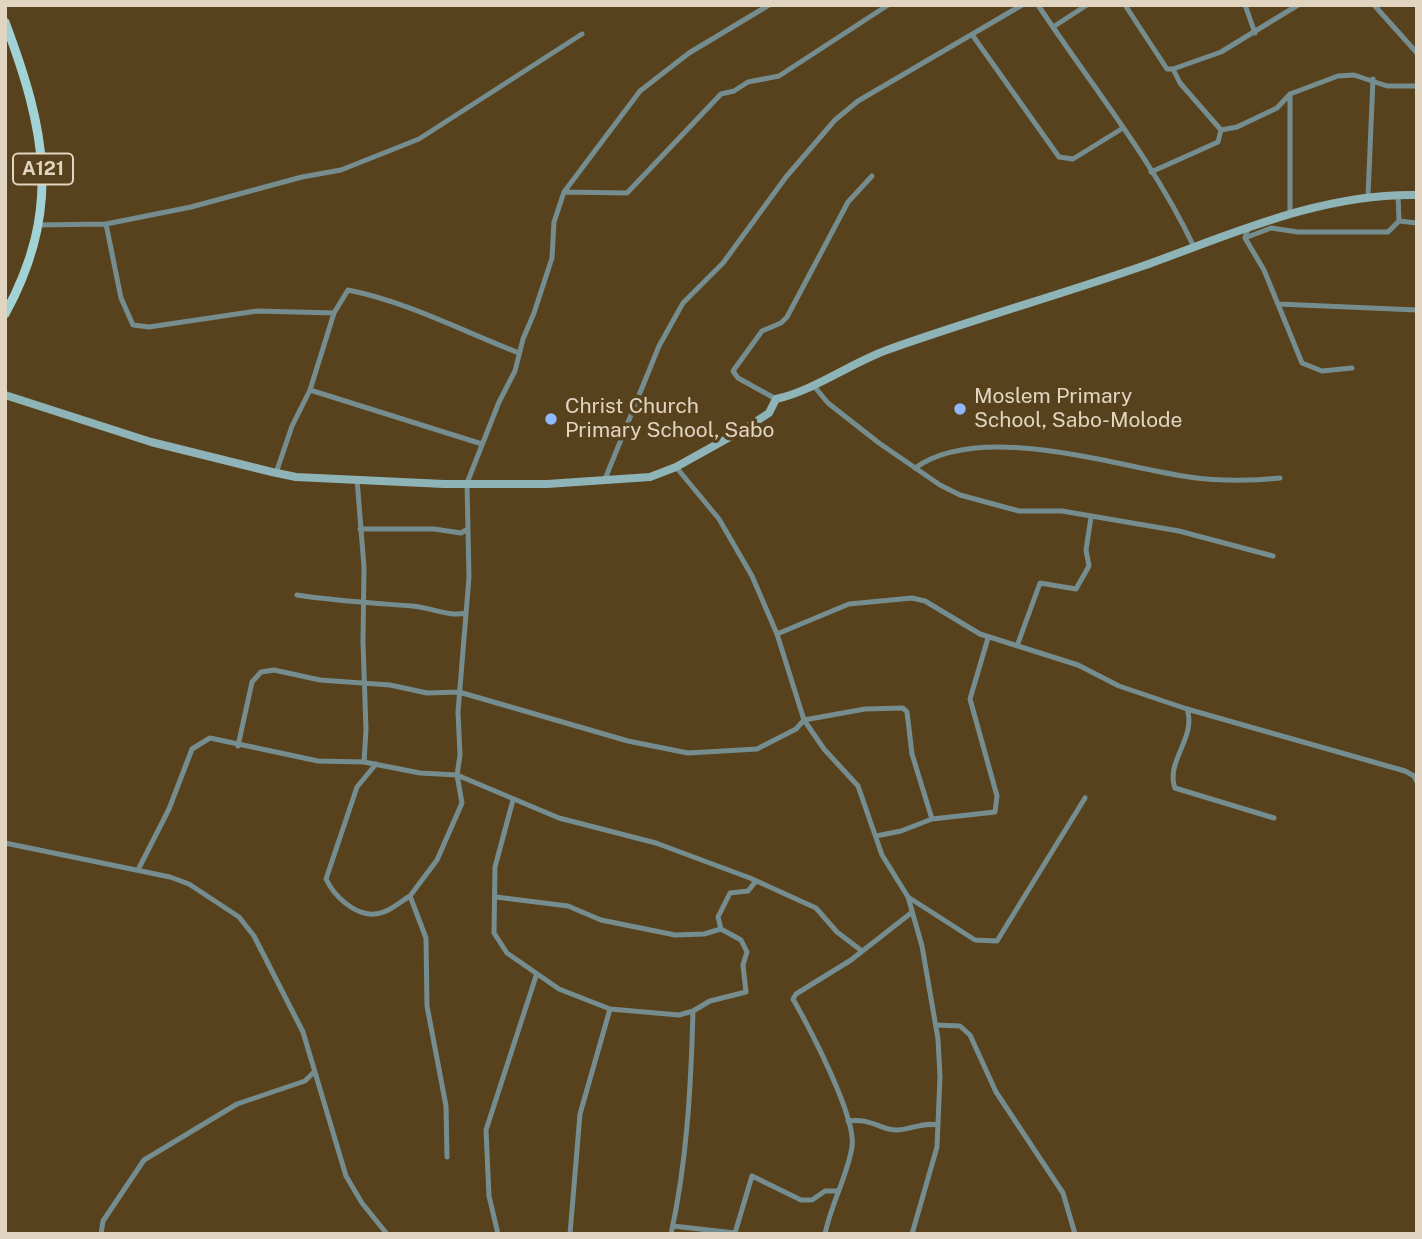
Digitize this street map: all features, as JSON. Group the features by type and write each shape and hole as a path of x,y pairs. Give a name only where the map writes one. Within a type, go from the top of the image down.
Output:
{"main road":[{"name":"A121","path":"5,23 29,88 41,144 43,172 38,225 26,269 5,314"}],"street":[{"path":"376,765 358,787 326,879 334,892 351,908 374,915 410,896 430,874 462,803 457,775 460,755 459,692 469,568 466,530 467,483 515,371 552,258 554,222 564,192 640,91 689,53 769,5"},
{"path":"564,192 627,192 721,94 748,82 779,76 888,5"},
{"path":"605,479 628,417 683,303 723,263 786,177 848,108 1023,5"},
{"path":"1038,5 1176,209 1194,247"},
{"path":"1052,27 1087,5"},
{"path":"1125,5 1167,68 1173,69 1205,61 1298,5"},
{"path":"1245,5 1255,33"},
{"path":"1374,5 1417,52"},
{"path":"38,225 106,224 341,170 393,150 431,131 537,60 582,34"},
{"path":"972,36 1059,157 1073,159 1123,128"},
{"path":"1173,69 1180,83 1221,130"},
{"path":"1221,130 1237,127 1277,108 1290,94 1338,76 1373,79 1387,86 1417,86"},
{"path":"1368,197 1373,79"},
{"path":"1290,94 1293,147 1290,213"},
{"path":"1151,172 1218,142 1221,130"},
{"path":"872,176 848,202 787,317 781,323 762,331 733,372 737,378 776,399 801,393 887,350 1290,213 1368,197 1417,195"},
{"path":"1245,238 1275,228 1374,233 1393,230 1399,221 1398,195"},
{"path":"1399,221 1417,223"},
{"path":"106,224 121,298 133,324 149,327 257,311 334,313"},
{"path":"1248,228 1245,238 1264,270 1305,367 1322,372 1352,368"},
{"path":"275,473 292,426 310,390 334,313 348,290 407,304 477,338 519,353"},
{"path":"1278,304 1417,310"},
{"path":"813,385 828,404 915,468 949,490 975,500 1019,511 1062,511 1178,531 1273,556"},
{"path":"310,390 482,444"},
{"path":"5,395 151,442 275,473 357,479 547,484 650,477 676,467 769,413 776,399"},
{"path":"915,468 931,457 955,451 996,448 1069,453 1193,477 1280,478"},
{"path":"676,467 719,519 752,576 777,634 793,693 804,720 824,749 858,786 890,871 908,897 975,940 997,941 1085,798"},
{"path":"357,479 364,567 364,762"},
{"path":"1017,646 1040,583 1076,589 1089,566 1086,550 1091,517"},
{"path":"359,529 434,528 461,533 466,530"},
{"path":"297,596 415,606 456,615 466,613"},
{"path":"777,634 849,604 912,598 934,604 988,638 1078,665 1108,682 1187,709 1405,771 1414,776 1417,782"},
{"path":"876,836 901,831 932,819 989,813 997,809 996,796 970,699 988,638"},
{"path":"239,746 252,682 261,672 274,670 320,680 364,683 427,693 459,692 628,741 688,753 757,749 796,729 804,720 865,709 905,709 912,754 932,819"},
{"path":"1187,709 1190,723 1174,770 1175,788 1274,818"},
{"path":"139,868 169,809 192,749 210,738 318,761 364,762 434,775 457,775 513,800 583,826 680,851 756,881 816,908 837,932 862,951"},
{"path":"496,897 568,906 601,920 675,935 704,934 721,929 741,940 747,952 743,965 746,992 710,1001 693,1011 678,1015 652,1014 610,1009 558,989 536,976 500,946 493,918 496,853 508,825 513,800"},
{"path":"5,843 121,869 139,868 189,884 246,924 296,1016 346,1176 362,1203 387,1234"},
{"path":"721,929 718,917 730,893 748,891 756,881"},
{"path":"410,896 426,938 427,1006 446,1106 447,1157"},
{"path":"908,897 922,946 936,1025 940,1077 937,1147 912,1234"},
{"path":"825,1234 852,1147 852,1130 843,1101 793,999 796,994 862,951 911,913"},
{"path":"498,1234 489,1196 485,1130 536,976"},
{"path":"570,1234 580,1114 610,1009"},
{"path":"671,1234 688,1103 693,1011"},
{"path":"936,1025 960,1026 970,1035 996,1092 1063,1193 1075,1234"},
{"path":"101,1234 103,1222 144,1160 237,1104 305,1081 314,1072"},
{"path":"848,1121 870,1121 896,1130 925,1124 938,1125"},
{"path":"673,1226 688,1230 735,1233 752,1176 801,1200 811,1200 825,1191 837,1191"}],"place":[{"name":"Moslem Primary School, Sabo-Molode","path":"960,409"},
{"name":"Christ Church Primary School, Sabo","path":"551,419"}]}
